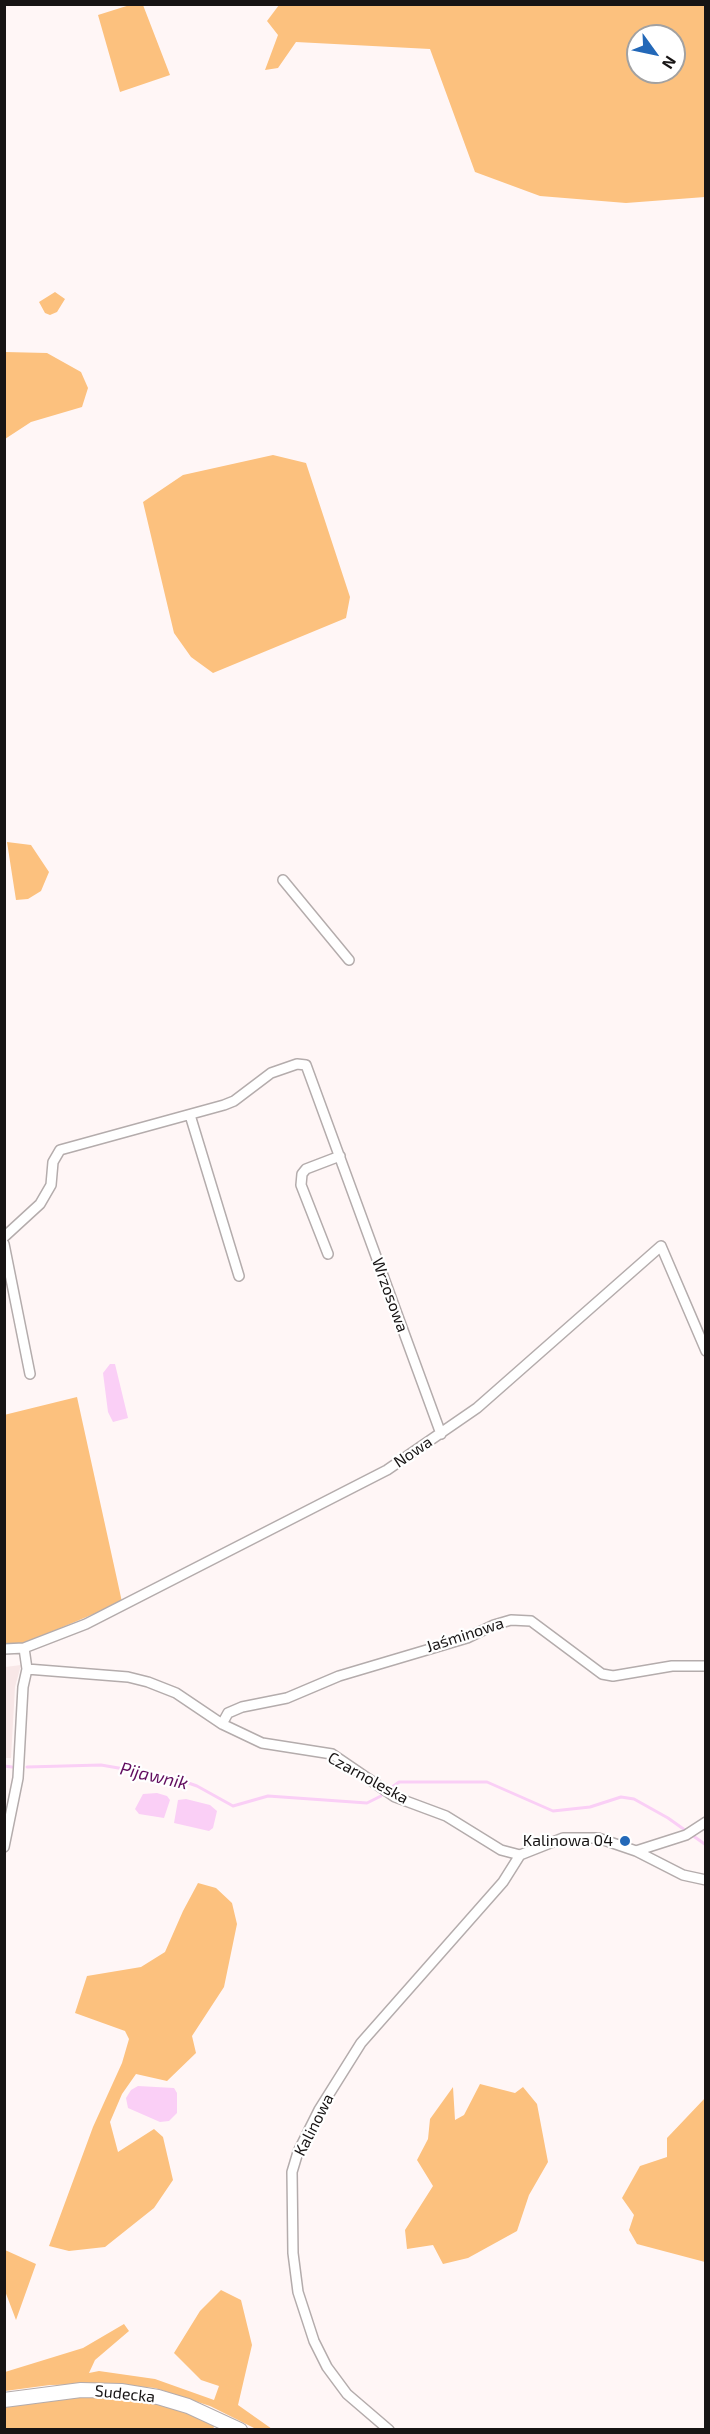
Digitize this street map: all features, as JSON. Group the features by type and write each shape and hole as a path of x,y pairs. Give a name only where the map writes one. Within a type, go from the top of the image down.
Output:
{"main road":[{"name":"Sudecka","path":"4,2400 81,2391 121,2391 158,2397 188,2406 240,2430"}],"street":[{"path":"283,880 349,960"},
{"name":"Wrzosowa","path":"4,1237 40,1204 51,1185 53,1162 60,1150 234,1101 271,1073 302,1064 306,1065 441,1434"},
{"path":"190,1115 239,1276"},
{"path":"328,1254 301,1185 302,1174 306,1169 340,1156"},
{"path":"4,1244 30,1374"},
{"name":"Nowa","path":"24,1648 113,1612 364,1483 477,1408 661,1246 705,1350"},
{"name":"Jaśminowa","path":"222,1724 228,1713 242,1707 287,1698 339,1676 467,1638 494,1625 511,1620 531,1621 602,1674 613,1676 672,1666 705,1666"},
{"path":"4,1649 24,1648 27,1669 23,1687 18,1778 4,1847"},
{"name":"Czarnoleska","path":"27,1669 128,1677 148,1682 176,1693 222,1724 262,1743 332,1754 395,1797 446,1816 489,1845 520,1855"},
{"path":"636,1851 686,1835 705,1822"},
{"path":"520,1855 563,1838 598,1839 636,1851 683,1875 705,1880"},
{"name":"Kalinowa","path":"389,2430 347,2394 327,2367 314,2341 298,2292 293,2253 292,2172 298,2152 320,2110 361,2043 503,1882 520,1855"}],"shaded area":[{"path":"133,4 143,5 170,75 120,92 98,15"},
{"path":"279,5 705,5 705,197 626,203 540,196 475,172 430,49 296,42 278,68 265,70 278,35 267,21"},
{"path":"55,292 65,299 57,312 50,315 45,313 39,302"},
{"path":"5,352 47,353 81,372 88,388 82,407 31,422 5,439"},
{"path":"273,455 306,463 350,597 346,618 213,673 191,657 174,633 143,502 183,475"},
{"path":"7,842 31,845 49,872 41,891 28,899 16,900"},
{"path":"110,1364 115,1364 128,1418 113,1422 108,1412 103,1373"},
{"path":"77,1397 122,1602 25,1643 5,1645 4,1415"},
{"path":"21,1665 15,1687 11,1758 5,1758 5,1667"},
{"path":"157,1793 167,1796 170,1800 164,1818 139,1814 135,1809 143,1794"},
{"path":"186,1799 210,1805 217,1811 213,1828 209,1831 174,1823 178,1800"},
{"path":"198,1883 216,1888 232,1903 237,1924 224,1987 192,2036 196,2053 167,2081 136,2074 122,2094 110,2122 118,2152 154,2129 163,2137 173,2180 154,2208 105,2247 69,2251 49,2246 93,2127 122,2063 129,2039 125,2031 75,2013 87,1976 141,1967 165,1952"},
{"path":"480,2084 515,2093 523,2087 537,2104 548,2162 529,2195 517,2231 468,2258 443,2264 433,2245 407,2249 405,2230 433,2186 417,2160 428,2139 430,2119 453,2087 455,2120 464,2115"},
{"path":"138,2086 174,2088 177,2093 177,2113 169,2121 160,2122 128,2108 126,2098 131,2090"},
{"path":"705,2098 705,2262 637,2244 629,2230 634,2215 622,2198 640,2166 667,2157 667,2138"},
{"path":"5,2250 36,2264 16,2320 5,2291"},
{"path":"221,2290 241,2300 252,2345 238,2405 272,2429 256,2429 210,2406 155,2388 107,2384 50,2385 5,2391 5,2372 83,2348 124,2324 129,2331 95,2360 89,2373 99,2371 155,2379 214,2400 219,2386 201,2380 174,2353 200,2311"},
{"path":"111,2393 187,2405 215,2423 213,2430 5,2430 5,2407 77,2395"}],"waterway":[{"name":"Pijawnik","path":"27,1767 101,1765 171,1777 197,1786 233,1806 268,1796 367,1803 381,1796"},
{"name":"Pijawnik","path":"4,1766 12,1767"},
{"name":"Pijawnik","path":"391,1788 399,1782 487,1782 553,1811 590,1807 621,1797 634,1799 668,1818 706,1845"}],"place":[{"name":"Kalinowa 04","path":"625,1841"}]}
